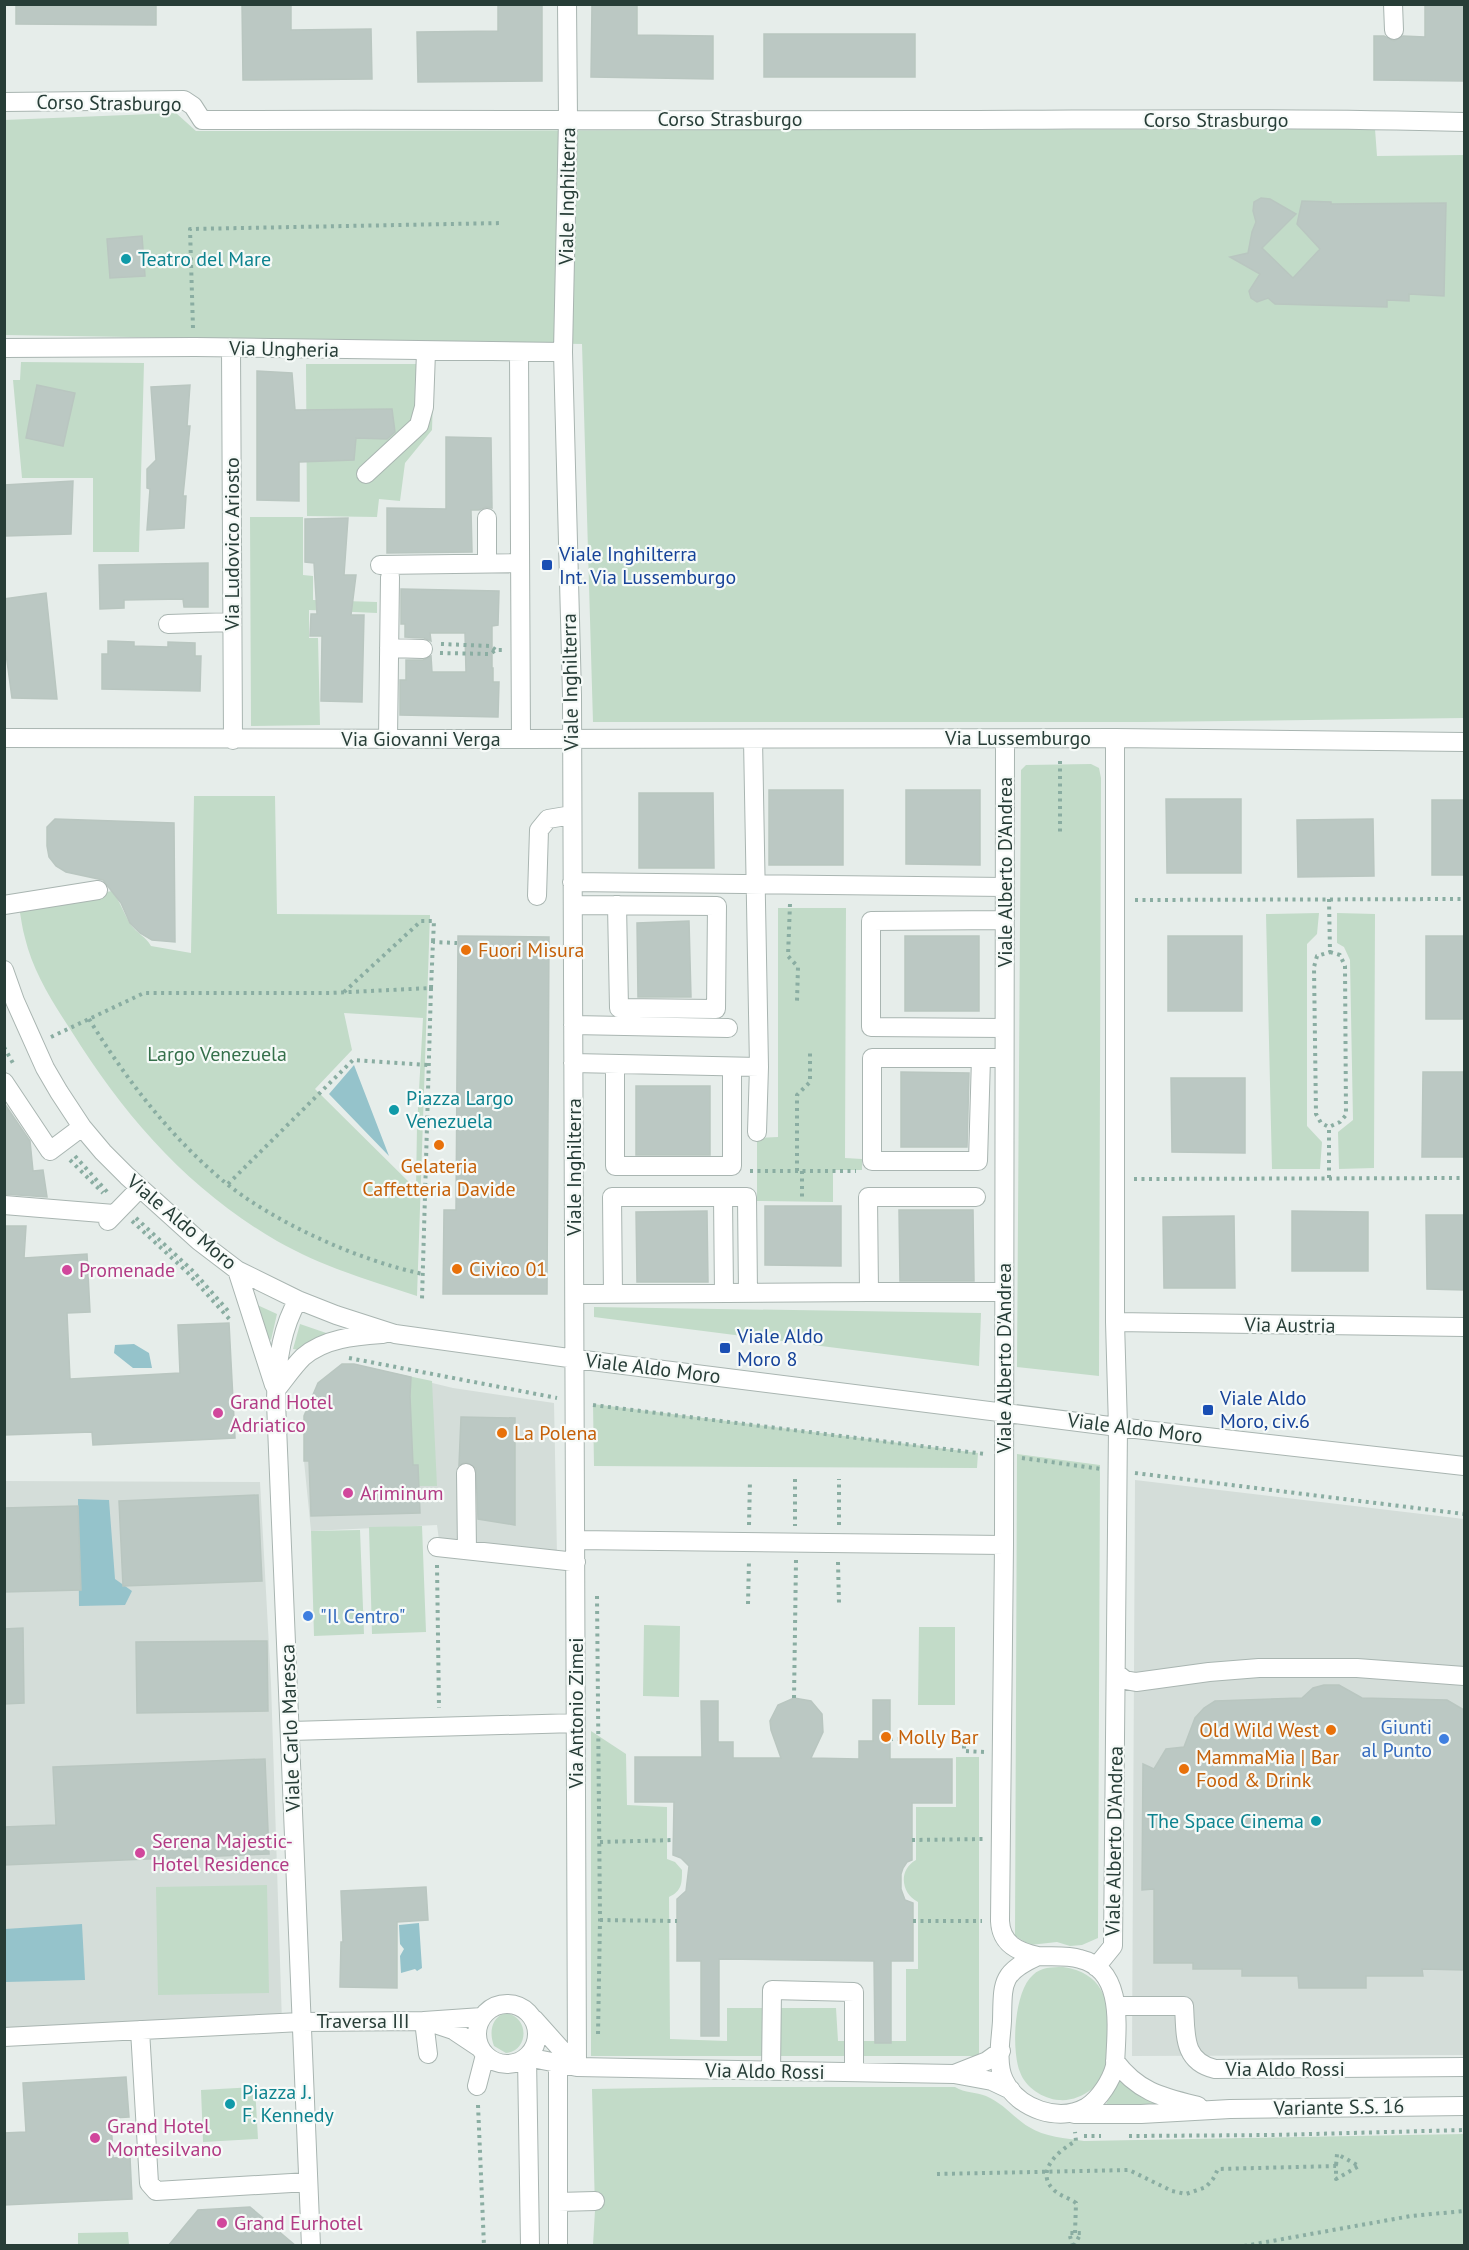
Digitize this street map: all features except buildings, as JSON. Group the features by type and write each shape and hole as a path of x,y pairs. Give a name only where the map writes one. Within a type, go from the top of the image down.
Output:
{"street":[{"name":"Viale Inghilterra","path":"567,4 568,119 563,352 572,815 576,1359"},
{"path":"1393,4 1394,30"},
{"name":"Corso Strasburgo","path":"4,102 184,100 193,106 202,120 1358,119 1464,122"},
{"name":"Via Ungheria","path":"4,348 195,347 563,352"},
{"name":"Via Ludovico Ariosto","path":"231,348 233,740"},
{"path":"366,474 419,425 424,407 426,351"},
{"name":"Via Giovanni Verga","path":"4,738 521,739 519,352"},
{"path":"487,564 488,518"},
{"path":"388,739 389,648 385,571 520,563"},
{"path":"168,624 232,622"},
{"path":"389,648 423,649"},
{"name":"Via Lussemburgo","path":"521,739 1115,738 1464,742"},
{"name":"Viale Alberto D'Andrea","path":"1096,1967 1113,1946 1118,1427 1115,1322 1115,738"},
{"path":"753,739 759,1066 758,1132"},
{"name":"Viale Alberto D'Andrea","path":"1005,739 1003,1839 1000,1921 1002,1933 1013,1948 1038,1956"},
{"path":"537,896 539,830 548,819 572,815"},
{"path":"572,882 1005,886"},
{"path":"4,905 98,890"},
{"path":"573,905 617,905 717,906 716,1009 619,1008 617,905"},
{"path":"981,1058 978,1161 872,1161 871,921 1005,920"},
{"name":"Viale Aldo Moro","path":"4,970 34,1045 59,1092 82,1127 140,1188 199,1241 237,1270 298,1300 395,1334 1118,1427 1464,1466"},
{"path":"573,1025 728,1028"},
{"path":"871,1027 1005,1028"},
{"path":"872,1058 1004,1058"},
{"path":"573,1064 759,1066"},
{"path":"615,1065 615,1166 732,1166 732,1067"},
{"path":"4,1082 50,1151 82,1127"},
{"path":"4,1205 111,1218 140,1188"},
{"path":"613,1294 612,1197 747,1197 748,1293"},
{"path":"723,1197 724,1293"},
{"path":"869,1293 868,1197 976,1197"},
{"name":"Viale Carlo Maresca","path":"237,1270 276,1390"},
{"path":"575,1294 1004,1292"},
{"name":"Viale Carlo Maresca","path":"298,1300 288,1316 280,1350 276,1390 276,1438 291,1731 311,2246"},
{"name":"Via Austria","path":"1115,1322 1464,1328"},
{"path":"276,1390 304,1357 324,1346 349,1337 395,1334"},
{"name":"Via Antonio Zimei","path":"576,1359 577,2067"},
{"path":"464,1550 466,1473"},
{"path":"576,1540 1004,1545"},
{"path":"437,1547 576,1562"},
{"path":"1116,1673 1125,1680 1136,1682 1259,1668 1357,1668 1464,1676"},
{"path":"291,1731 576,1723"},
{"path":"1038,1956 1076,1958 1096,1967 1109,1984 1116,2006 1115,2061 1110,2080 1093,2102 1081,2109 1066,2114 1034,2109 1020,2100 1002,2074 1000,2051 1004,1983 1017,1966 1038,1956"},
{"path":"771,2071 772,1990 854,1992 854,2072"},
{"path":"477,2086 483,2052 477,2032 482,2017 498,2005 507,2004 526,2010 577,2067"},
{"name":"Via Aldo Rossi","path":"1116,2006 1184,2006 1186,2043 1203,2066 1215,2069 1464,2067"},
{"name":"Traversa III","path":"301,2022 424,2021 482,2017"},
{"path":"483,2052 501,2064 511,2064 527,2057 537,2043 536,2025 533,2018"},
{"path":"424,2021 428,2054"},
{"name":"Traversa III","path":"424,2021 453,2030 483,2052"},
{"path":"4,2037 301,2022"},
{"path":"140,2030 149,2183 156,2191 308,2182"},
{"name":"Via Aldo Rossi","path":"954,2074 987,2061 1000,2051"},
{"path":"527,2057 530,2246"},
{"name":"Via Aldo Rossi","path":"527,2057 577,2067 954,2074 992,2081 1011,2090"},
{"name":"Variante S.S. 16","path":"1115,2061 1126,2075 1144,2089 1173,2100 1214,2109"},
{"path":"558,2063 558,2246"},
{"name":"Variante S.S. 16","path":"1066,2114 1141,2114 1214,2109 1464,2106"},
{"path":"558,2202 595,2201"}],"path":[{"path":"195,347 190,229 503,223"},
{"path":"490,654 429,652 423,649 428,644 490,646 495,650"},
{"path":"1060,761 1060,832"},
{"path":"790,884 788,956 798,967 797,1001"},
{"path":"1329,899 1330,952"},
{"path":"1135,900 1464,899"},
{"path":"343,993 421,921 434,921 422,1299"},
{"path":"433,942 457,943"},
{"path":"1330,952 1340,955 1345,966 1346,1114 1340,1122 1329,1127 1321,1123 1316,1114 1314,967 1317,956 1330,952"},
{"path":"34,1045 144,993 343,993 431,988"},
{"path":"89,1019 128,1079 168,1127 228,1184 257,1204 315,1237 354,1254 423,1274"},
{"path":"802,1199 797,1095 810,1082 810,1050"},
{"path":"228,1184 353,1060 428,1065"},
{"path":"1329,1127 1329,1178"},
{"path":"739,1171 861,1171"},
{"path":"1133,1179 1464,1178"},
{"path":"346,1358 552,1397"},
{"path":"595,1406 993,1455"},
{"path":"1022,1458 1097,1468"},
{"path":"1133,1473 1464,1514"},
{"path":"794,1698 795,1479"},
{"path":"437,1547 437,1726"},
{"name":"Via Antonio Zimei","path":"597,1592 600,1842 598,2037"},
{"path":"964,1738 964,1751 988,1752"},
{"path":"890,1739 905,1739"},
{"path":"912,1840 1003,1839"},
{"path":"576,1843 674,1840"},
{"path":"576,1920 677,1921"},
{"path":"913,1921 1000,1921"},
{"path":"477,2086 484,2246"},
{"path":"1074,2246 1069,2233 1075,2233 1076,2203 1054,2191 1048,2183 1047,2171 1055,2155 1076,2141 1075,2131"},
{"path":"1337,2154 1359,2166 1336,2179 1336,2166 1337,2154"},
{"path":"937,2174 1129,2170 1172,2192 1186,2194 1206,2187 1218,2169 1336,2166"},
{"path":"1245,2246 1411,2216 1464,2211"}],"shaded area":[{"path":"342,1364 354,1364 453,1388 554,1403 557,1555 439,1540 437,1525 311,1531 304,1461 304,1416 318,1383"},
{"path":"1135,1480 1464,1519 1464,2055 1132,2056"},
{"name":"Serena Majestic- Hotel Residence","path":"5,1481 260,1482 271,1683 282,2023 5,2037"}],"green space":[{"path":"176,113 196,131 1375,129 1377,156 1464,155 1464,718 1144,722 593,722 582,344 5,335 4,120"},
{"path":"21,362 144,363 139,552 93,552 93,478 22,478 13,380 20,380"},
{"path":"306,364 434,364 432,430 405,463 400,501 379,499 377,517 307,516"},
{"path":"250,517 303,517 303,575 313,576 313,600 377,602 377,613 309,610 309,638 318,638 320,725 251,726"},
{"path":"1091,764 1099,768 1101,778 1099,1376 1017,1367 1021,770 1026,765"},
{"name":"Largo Venezuela","path":"194,796 275,796 277,914 430,915 417,1296 346,1272 294,1250 245,1221 187,1175 161,1149 114,1093 58,1010 33,963 19,907 112,891 131,925 151,946 191,953","holes":["344,1013 423,1018 417,1126 416,1189 315,1089 352,1050"]},
{"path":"778,908 846,908 845,1158 862,1159 862,1170 833,1170 833,1202 757,1201 757,1138 778,1137"},
{"path":"1319,913 1317,934 1307,944 1307,1126 1322,1142 1320,1169 1272,1169 1266,914"},
{"path":"1337,913 1375,914 1374,1168 1339,1169 1338,1132 1353,1120 1350,960 1344,947 1337,943"},
{"path":"253,1303 277,1314 271,1340 263,1336"},
{"path":"594,1307 981,1313 979,1366 594,1317"},
{"path":"300,1324 332,1335 301,1350 293,1349"},
{"path":"389,1372 432,1381 437,1486 419,1486 418,1465 413,1465 410,1396 384,1392"},
{"path":"593,1404 978,1453 977,1468 594,1466"},
{"path":"1017,1454 1100,1465 1098,1938 1082,1945 1070,1946 1057,1942 1030,1945 1015,1936"},
{"path":"422,1526 426,1632 372,1634 369,1527"},
{"path":"360,1530 364,1634 314,1636 311,1531"},
{"path":"644,1625 680,1626 679,1697 643,1696"},
{"path":"919,1627 955,1627 955,1705 918,1705"},
{"path":"591,1731 626,1754 627,1805 667,1807 667,1859 675,1862 682,1870 680,1886 677,1892 669,1897 670,2039 727,2041 727,2008 836,2008 838,2041 906,2041 906,1969 918,1969 918,1902 908,1893 904,1875 910,1864 916,1860 916,1807 956,1807 956,1757 979,1757 979,2056 591,2056"},
{"path":"267,1885 269,1993 158,1995 156,1887"},
{"path":"1063,1967 1087,1975 1101,1989 1109,2020 1109,2061 1103,2077 1091,2090 1076,2098 1059,2100 1035,2091 1026,2083 1017,2062 1015,2036 1018,2007 1027,1983 1040,1970"},
{"path":"505,2013 519,2020 524,2033 519,2046 514,2051 506,2053 494,2046 492,2036 494,2022"},
{"path":"1119,2080 1133,2090 1166,2104 1105,2106"},
{"path":"255,2087 258,2139 203,2142 201,2090"},
{"path":"955,2087 992,2099 1041,2133 1084,2141 1464,2134 1464,2245 593,2245 595,2210 592,2089"},
{"path":"128,2232 129,2245 78,2245 78,2233"}],"water":[{"path":"354,1065 389,1156 329,1094"},
{"path":"134,1344 149,1353 152,1368 133,1368 114,1353 115,1345"},
{"path":"78,1499 109,1500 115,1579 132,1591 125,1605 79,1606"},
{"path":"419,1923 422,1968 401,1973 400,1956 404,1949 400,1944 399,1925"},
{"path":"82,1924 85,1980 6,1982 5,1929"}],"place":[{"name":"Teatro del Mare","path":"126,259"},
{"name":"Viale Inghilterra Int. Via Lussemburgo","path":"547,565"},
{"name":"Fuori Misura","path":"466,950"},
{"name":"Piazza Largo Venezuela","path":"394,1110"},
{"name":"Gelateria Caffetteria Davide","path":"439,1145"},
{"name":"Civico 01","path":"457,1269"},
{"name":"Promenade","path":"67,1270"},
{"name":"Viale Aldo Moro 8","path":"725,1348"},
{"name":"Viale Aldo Moro, civ.6","path":"1208,1410"},
{"name":"Grand Hotel Adriatico","path":"218,1413"},
{"name":"La Polena","path":"502,1433"},
{"name":"Ariminum","path":"348,1493"},
{"name":"\"Il Centro\"","path":"308,1616"},
{"name":"Old Wild West","path":"1331,1730"},
{"name":"Molly Bar","path":"886,1737"},
{"name":"Giunti al Punto","path":"1444,1739"},
{"name":"MammaMia | Bar Food & Drink","path":"1184,1769"},
{"name":"The Space Cinema","path":"1316,1821"},
{"name":"Serena Majestic- Hotel Residence","path":"140,1853"},
{"name":"Piazza J. F. Kennedy","path":"230,2104"},
{"name":"Grand Hotel Montesilvano","path":"95,2138"},
{"name":"Grand Eurhotel","path":"222,2223"}]}
